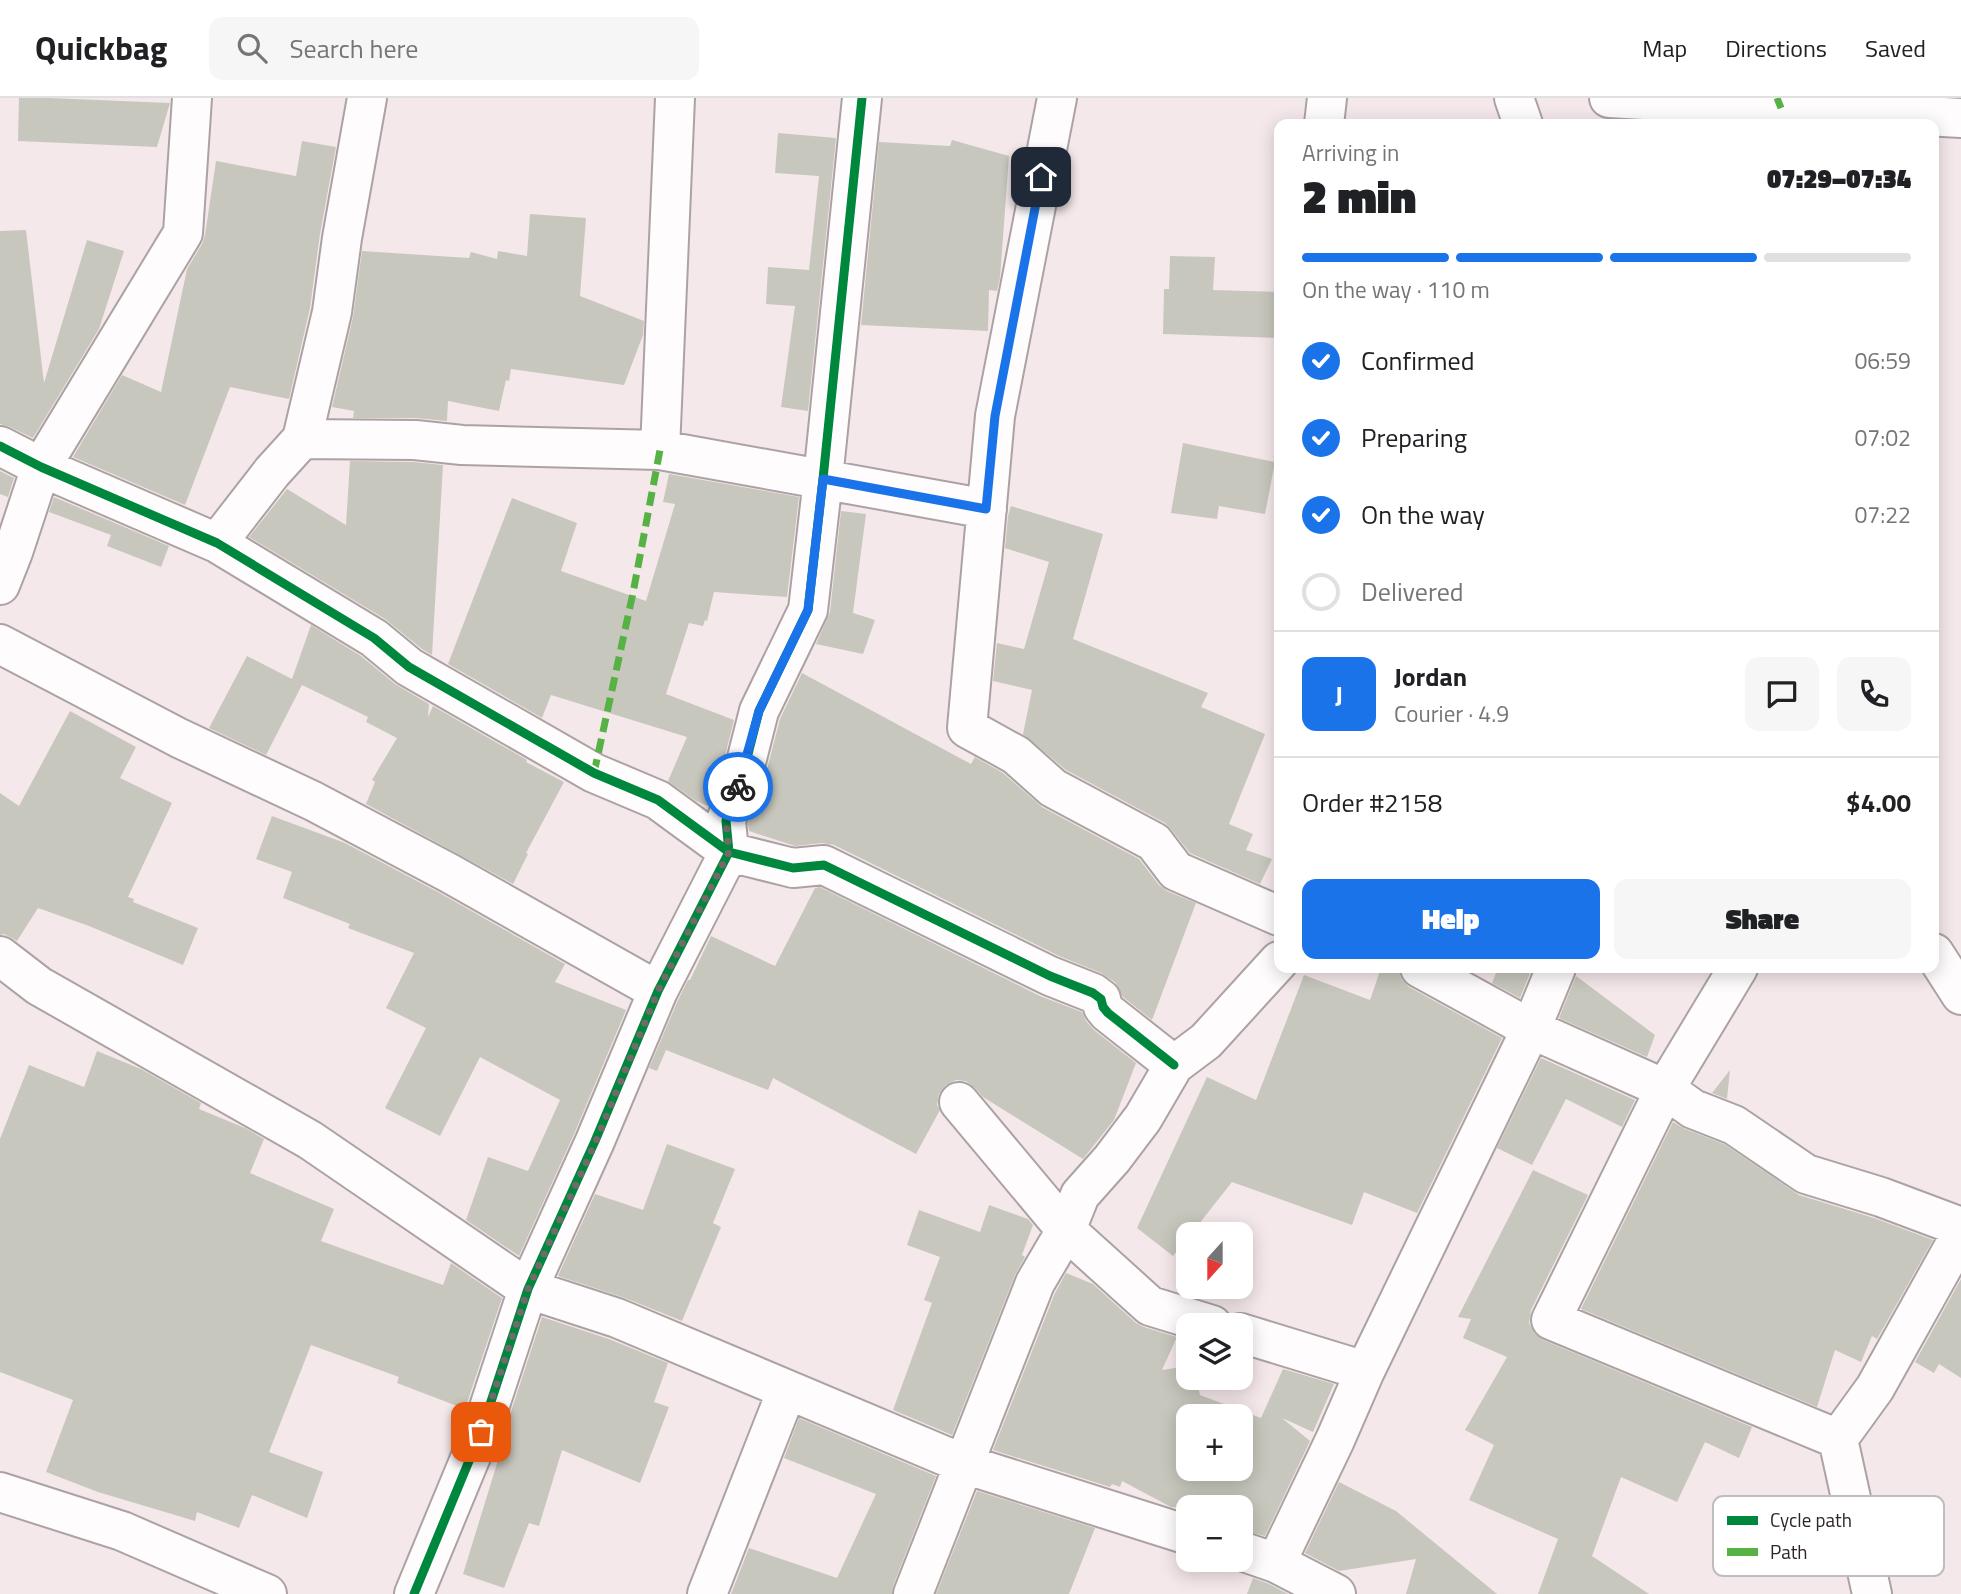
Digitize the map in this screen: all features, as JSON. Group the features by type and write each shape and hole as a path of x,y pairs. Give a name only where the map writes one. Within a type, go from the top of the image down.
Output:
{"street":[{"path":"0,585 41,467 183,233 192,98"},
{"path":"217,543 272,472 302,439 332,312 367,98"},
{"path":"660,450 675,98"},
{"path":"414,1594 481,1432 528,1289 596,1141 658,991 729,852 726,821 745,766 759,711 808,610 862,98"},
{"path":"1057,98 995,416 967,728 1016,755 1053,788 1154,842 1176,871 1274,914"},
{"path":"1325,119 1327,98"},
{"path":"1514,98 1521,119"},
{"path":"1609,98 1946,111"},
{"path":"302,439 415,440 462,445 660,450 986,509"},
{"path":"0,446 41,467 217,543 374,638 409,667 594,773 658,800 729,852 793,868 824,865 1050,975 1093,993 1101,999 1108,1013 1174,1065"},
{"path":"0,644 179,738 313,801 449,873 658,991"},
{"path":"0,957 38,986 310,1140 528,1289 617,1318 964,1464 1176,1531"},
{"path":"1939,961 1961,995"},
{"path":"913,1594 1035,1283 1066,1230 1080,1195 1143,1118 1174,1065 1206,1041 1274,966"},
{"path":"1429,973 1531,1029 1665,1089 1693,1110 1734,1125 1806,1174 1881,1197 1961,1227"},
{"path":"1336,1594 1258,1557 1335,1440 1531,1029 1554,973"},
{"path":"1735,973 1665,1089 1551,1320 1838,1439"},
{"path":"959,1102 1066,1230 1150,1306 1176,1314"},
{"path":"1851,1496 1838,1439 1875,1388 1961,1234"},
{"path":"1253,1337 1366,1371"},
{"path":"707,1594 787,1390"},
{"path":"0,1492 122,1531 267,1594"},
{"path":"1868,1576 1872,1594"}],"building":[{"path":"19,98 170,103 157,147 18,141"},
{"path":"778,133 836,138 808,411 781,407 795,306 766,304 768,267 809,270 819,176 775,173"},
{"path":"952,140 1009,156 1000,278 997,291 989,290 988,331 861,325 879,142 950,146"},
{"path":"302,141 336,147 310,308 289,399 230,387 185,505 73,457 122,375 161,392 187,269 205,235 216,161 296,176"},
{"path":"530,214 586,218 580,296 644,321 643,335 624,385 511,369 499,411 448,401 447,421 353,418 354,411 332,407 353,317 362,251 469,258 471,252 497,259 498,251 527,256"},
{"path":"26,230 44,383 87,240 124,251 99,329 33,438 0,424 0,231"},
{"path":"1170,256 1215,257 1213,290 1274,292 1274,338 1163,334 1164,289 1169,289"},
{"path":"1183,443 1274,462 1265,514 1219,506 1217,519 1171,513"},
{"path":"350,461 443,465 432,655 385,619 249,537 287,489 346,525"},
{"path":"0,471 14,478 8,497 0,494"},
{"path":"669,474 799,497 787,597 714,592 707,621 705,620 703,626 689,623 666,694 734,720 708,806 696,801 668,781 687,737 551,695 542,718 448,664 512,498 577,523 561,571 646,601 675,504 663,502"},
{"path":"54,497 169,546 161,567 107,546 111,535 49,512"},
{"path":"1011,506 1103,534 1073,639 1208,693 1201,707 1265,734 1229,824 1253,834 1246,850 1272,859 1260,884 1190,853 1165,823 1066,770 1023,734 1032,690 993,681 997,643 1024,649 1049,562 1005,548"},
{"path":"841,511 866,514 853,613 875,620 863,654 816,644 830,612"},
{"path":"311,625 361,656 395,684 429,704 428,717 433,706 564,782 526,853 528,854 513,884 366,804 375,782 372,780 397,738 366,722 368,717 302,685 266,755 209,728 247,656 292,679"},
{"path":"802,673 971,764 975,757 1003,773 1042,807 1139,859 1159,885 1196,903 1152,1020 1123,997 1115,982 1101,973 1059,956 834,845 822,843 795,846 749,831 748,824 766,773 780,719"},
{"path":"70,711 136,747 120,778 172,803 128,897 134,899 133,902 198,928 183,965 38,908 17,941 4,934 0,935 0,793 19,806"},
{"path":"272,816 345,843 438,892 565,964 555,982 626,1010 519,1256 466,1220 488,1157 528,1171 560,1100 480,1057 440,1136 385,1108 426,1028 386,1008 414,953 348,928 350,924 283,898 292,872 256,859"},
{"path":"820,887 1040,996 1082,1012 1094,1030 1136,1063 1114,1120 1083,1159 983,1097 966,1081 956,1080 946,1085 939,1094 937,1105 940,1110 916,1154 773,1078 768,1090 666,1050 657,1071 649,1068 678,1000 711,936 775,966 815,888"},
{"path":"1379,973 1399,973 1409,987 1502,1038 1417,1213 1364,1192 1352,1225 1232,1182 1200,1222 1176,1222 1176,1252 1173,1256 1137,1228 1207,1077 1256,1100 1304,975 1370,1000"},
{"path":"1496,973 1530,973 1520,998 1492,983"},
{"path":"1576,976 1655,1035 1647,1057 1559,1018"},
{"path":"97,1051 141,1069 201,1103 199,1109 264,1139 250,1173 334,1209 321,1241 443,1285 451,1263 502,1298 465,1409 397,1383 399,1377 311,1345 269,1452 323,1472 307,1518 252,1495 239,1528 197,1512 195,1521 98,1492 46,1472 73,1400 0,1372 0,1139 29,1065 84,1087"},
{"path":"1541,1058 1635,1100 1622,1127 1566,1099 1532,1165 1497,1148"},
{"path":"1730,1070 1727,1099 1712,1093"},
{"path":"1673,1122 1724,1144 1799,1195 1933,1240 1877,1339 1872,1336 1861,1362 1835,1350 1817,1407 1581,1309"},
{"path":"667,1144 735,1169 713,1223 721,1227 682,1321 625,1298 558,1276 595,1194 643,1210"},
{"path":"1533,1170 1588,1195 1531,1310 1529,1323 1534,1333 1543,1340 1752,1427 1739,1458 1705,1442 1677,1502 1621,1477 1592,1556 1649,1594 1538,1594 1558,1539 1469,1500 1494,1445 1465,1430 1507,1357 1463,1338 1471,1319 1458,1317"},
{"path":"989,1205 1028,1219 1033,1225 1022,1255 1025,1257 1015,1275 952,1435 893,1410 932,1303 924,1300 940,1257 907,1245 919,1210 980,1232"},
{"path":"1066,1273 1093,1284 1136,1323 1176,1337 1162,1370 1176,1368 1176,1390 1199,1390 1200,1395 1224,1404 1176,1404 1176,1481 1253,1481 1253,1415 1261,1418 1283,1369 1334,1384 1313,1432 1282,1418 1310,1441 1265,1536 1253,1533 1253,1495 1176,1495 1176,1507 1171,1507 1122,1481 1120,1487 1112,1484 1110,1487 993,1450 1055,1293"},
{"path":"1961,1279 1961,1378 1939,1364 1934,1373 1915,1362"},
{"path":"542,1317 609,1339 668,1363 654,1402 669,1407 640,1483 562,1450 539,1526 529,1523 504,1588 463,1574 507,1431 505,1430"},
{"path":"799,1418 936,1476 892,1594 731,1594 749,1548 837,1578 876,1494 784,1458"},
{"path":"1339,1482 1396,1511 1497,1594 1406,1594 1416,1559 1339,1571 1305,1553"},
{"path":"977,1491 1095,1528 1069,1594 936,1594"},
{"path":"1253,1578 1267,1583 1288,1594 1247,1594"}],"marked path":[{"path":"1777,98 1781,108"},
{"path":"594,773 633,593 660,450"}],"cycle path":[{"path":"414,1594 481,1432 528,1289 595,1141 658,991 729,852 726,821 745,766 759,711 808,610 862,98"},
{"path":"0,446 41,467 217,543 374,638 409,667 594,773 658,800 729,852 793,868 824,865 1050,976 1093,993 1101,999 1108,1013 1174,1065"}],"way so far":[{"path":"481,1432 528,1289 596,1141 658,991 729,852 726,821 738,787"}],"route":[{"path":"738,787 759,711 808,610 823,479 986,509 995,416 1041,177"}]}
